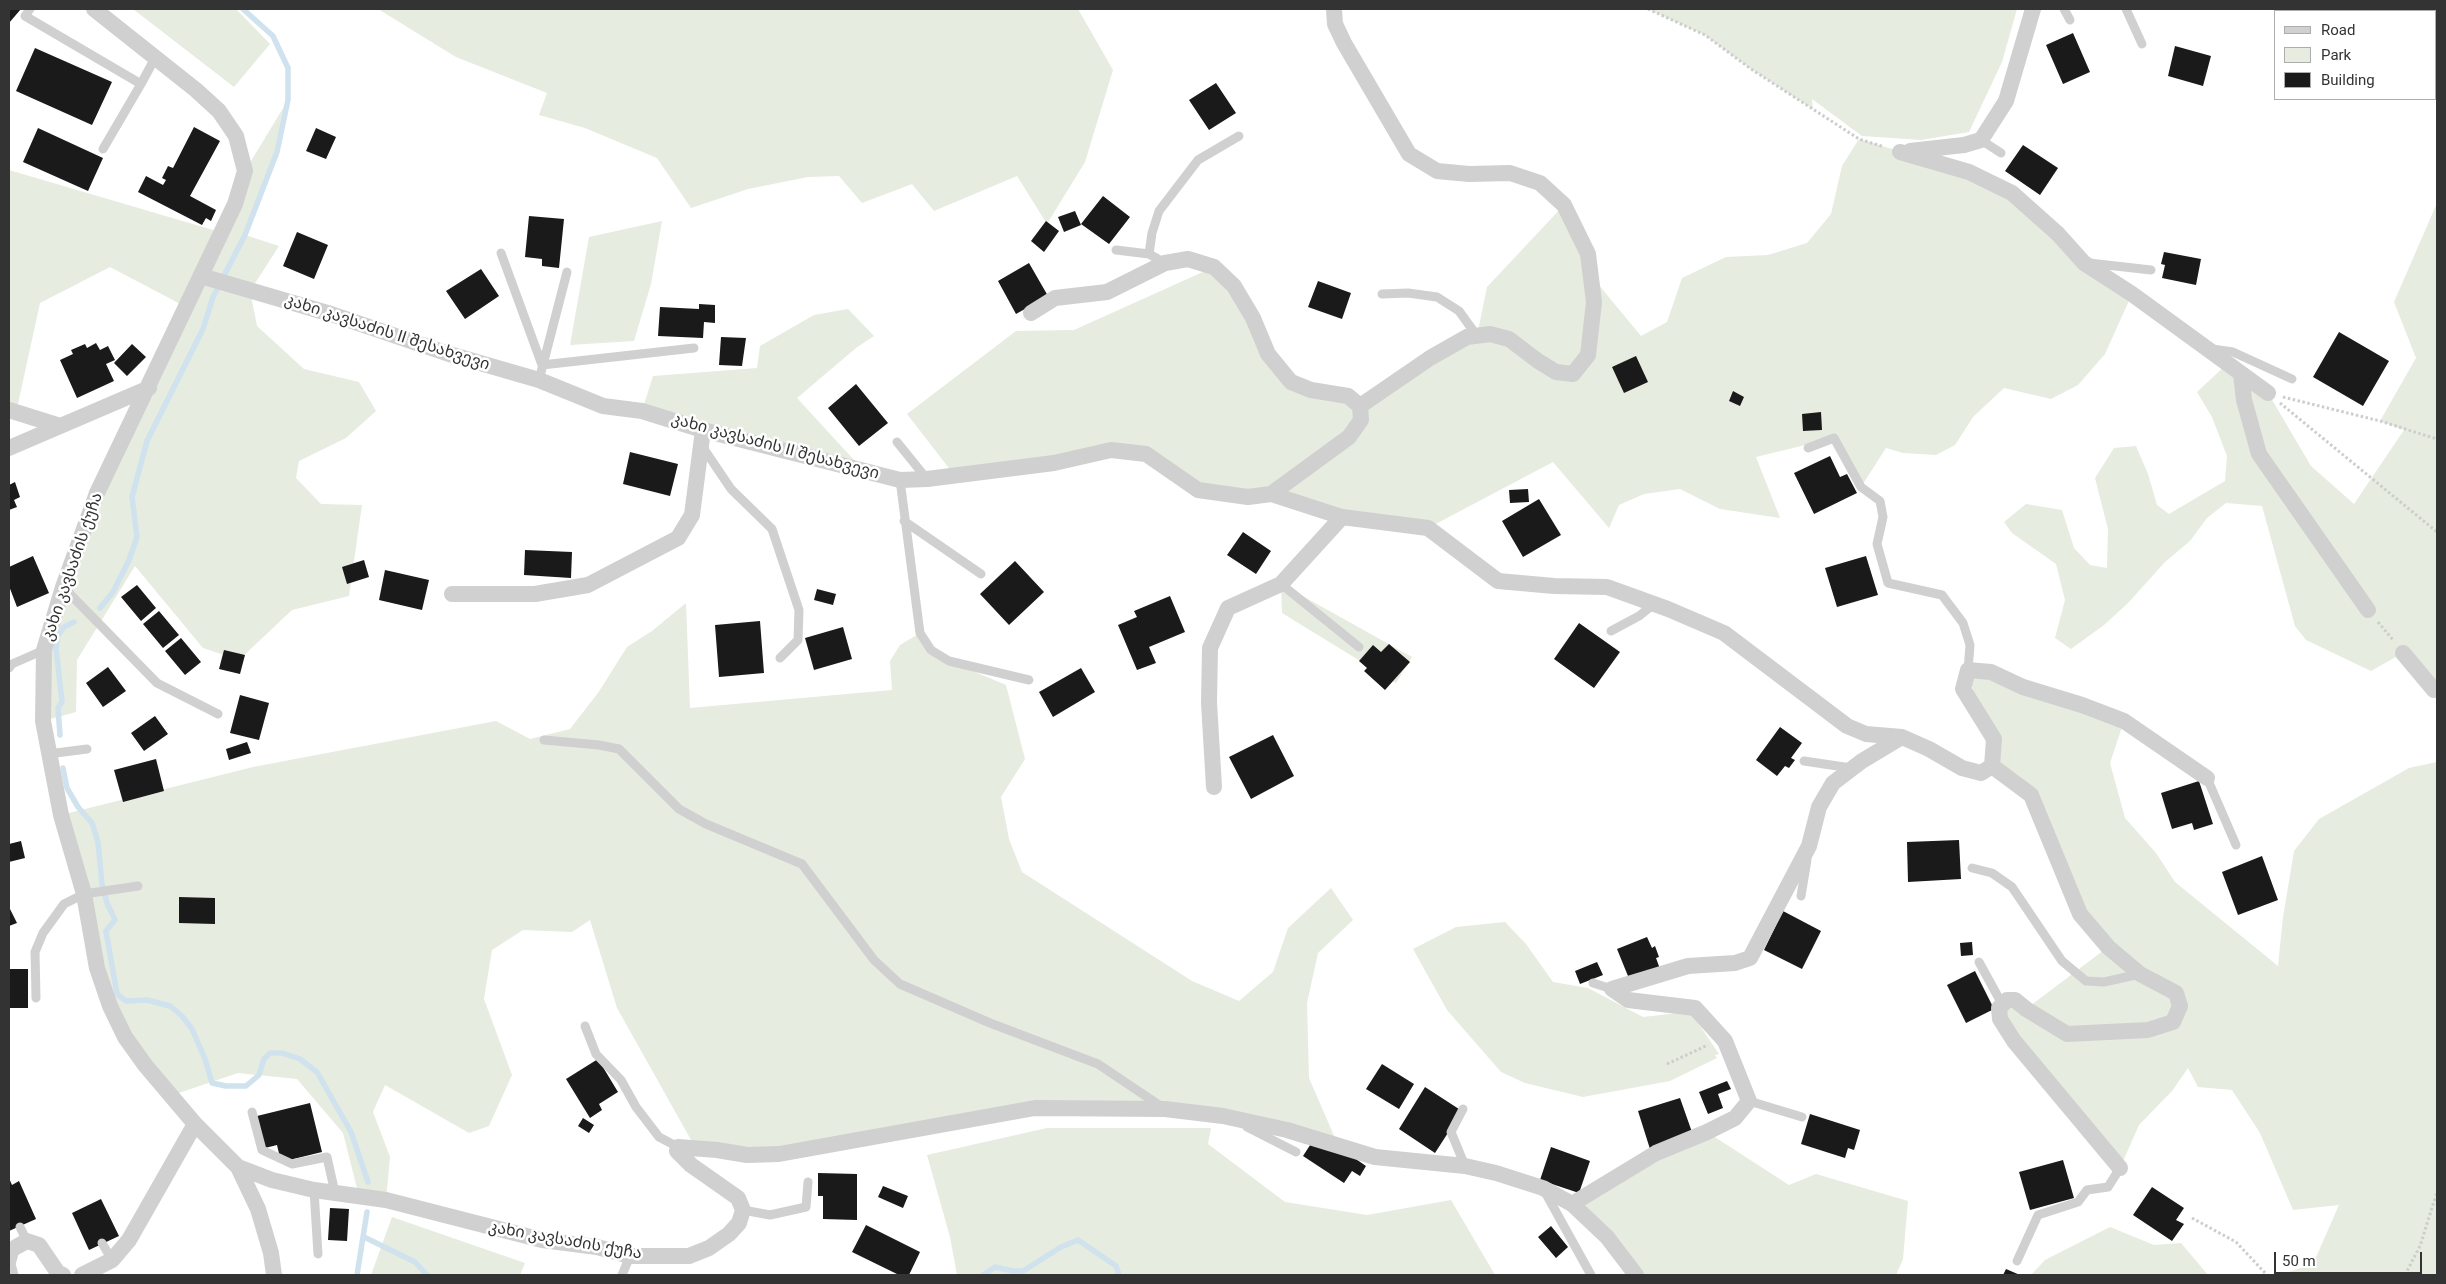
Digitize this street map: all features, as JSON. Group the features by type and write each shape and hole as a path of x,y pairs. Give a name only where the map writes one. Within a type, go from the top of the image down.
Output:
{"street":[{"name":"კახი კავსაძის ქუჩა","path":"94,9 219,111 236,136 245,171 235,204 206,277 97,493 63,586 44,650 43,722 61,815 84,894 98,968 110,1006 125,1037 144,1065 195,1124 238,1167 258,1209 271,1252 274,1275"},
{"path":"1334,9 1335,24 1344,43 1409,154 1437,171 1469,174 1510,173 1540,183 1564,205 1588,254 1594,302 1588,355 1573,374 1556,372 1538,362 1509,339 1490,334 1467,337 1430,358 1360,406"},
{"path":"1900,152 1964,145 1980,140 2006,101 2033,9"},
{"path":"1900,152 1969,172 2012,193 2058,234 2084,262 2132,294 2268,393"},
{"path":"1031,314 1055,298 1107,292 1165,263 1188,259 1214,267 1234,286 1253,318 1268,354 1291,382 1311,390 1348,396 1360,406 1361,420 1349,437 1271,494"},
{"name":"კახი კავსაძის II შესახვევი","path":"206,277 331,314 449,354 540,372 603,406 642,411 702,437 900,480 927,479 1054,463 1111,450 1146,454 1198,490 1248,497 1271,494 1342,518 1428,528 1498,581 1554,586 1607,587 1654,604 1724,632 1847,726 1866,734 1902,737 1930,749 1962,768 1981,773 1992,766"},
{"path":"2240,374 2244,400 2259,454 2368,610"},
{"path":"9,448 149,388"},
{"path":"9,410 60,426"},
{"path":"452,594 535,594 588,585 678,538 692,515 702,437"},
{"path":"1214,787 1209,702 1210,648 1228,608 1281,584 1342,518"},
{"path":"2403,653 2436,692"},
{"path":"2120,1168 2014,1042 2000,1020 1999,1008 2007,1000 2015,1000 2026,1010 2067,1034 2148,1030 2173,1022 2180,1006 2176,993 2140,974 2108,947 2080,914 2031,795 1992,766 1994,739 1963,689 1968,670 1991,672 2023,688 2082,705 2124,721 2207,778"},
{"path":"1612,989 1688,966 1735,963 1750,958 1809,846 1819,807 1833,783 1852,768 1902,737"},
{"path":"1572,1204 1656,1153 1735,1118 1749,1101 1725,1041 1695,1008 1628,1000 1612,989"},
{"path":"743,1210 738,1198 691,1165 677,1151 678,1147 717,1150 747,1155 779,1154 1035,1108 1165,1109 1223,1116 1287,1130 1375,1157 1465,1166 1496,1173 1543,1188 1572,1204 1607,1236 1636,1275"},
{"path":"82,1275 112,1260 129,1240 195,1124"},
{"name":"კახი კავსაძის ქუჩა","path":"238,1167 272,1180 314,1190 386,1200 542,1240 597,1247 630,1256 689,1256 709,1248 739,1223 743,1210"},
{"path":"21,1238 39,1245 58,1273 63,1275"}],"lane":[{"path":"30,9 25,16 141,84"},
{"path":"2064,9 2070,20"},
{"path":"2126,9 2142,44"},
{"path":"104,149 155,58"},
{"path":"1150,254 1152,233 1159,211 1198,160 1213,149 1239,136"},
{"path":"1980,140 2001,153"},
{"path":"1116,250 1150,254 1165,263"},
{"path":"501,253 540,372"},
{"path":"2084,262 2151,270"},
{"path":"540,372 567,272"},
{"path":"1382,294 1408,293 1437,297 1459,311 1477,336"},
{"path":"540,372 694,348"},
{"path":"2207,349 2233,352 2292,379"},
{"path":"702,437 730,489 772,529 799,610 798,640 780,658"},
{"path":"1808,448 1834,438 1860,487 1880,502 1883,517 1877,544 1888,583 1942,595 1963,623 1970,645 1968,670"},
{"path":"897,442 927,479"},
{"path":"900,480 920,633 932,650 949,661 1029,680"},
{"path":"904,522 981,574"},
{"path":"1281,584 1359,647"},
{"path":"63,586 157,683 218,714"},
{"path":"1611,631 1639,616 1654,604"},
{"path":"10,666 44,650"},
{"path":"544,740 599,745 619,749 679,809 706,824 802,864 874,960 900,984 990,1023 1098,1064 1165,1109"},
{"path":"48,754 87,749"},
{"path":"1804,761 1852,768"},
{"path":"2207,778 2236,845"},
{"path":"1801,896 1809,846"},
{"path":"1972,868 1992,873 2012,886 2062,961 2086,981 2104,982 2140,974"},
{"path":"36,998 36,952 42,932 64,904 84,894 138,886"},
{"path":"1979,962 2002,1004"},
{"path":"1593,983 1612,989"},
{"path":"585,1026 596,1054 622,1080 636,1107 659,1137 678,1147"},
{"path":"1749,1101 1802,1117"},
{"path":"1463,1109 1451,1132 1465,1166"},
{"path":"252,1112 262,1150 292,1164 327,1157 335,1193"},
{"path":"1223,1116 1296,1152"},
{"path":"2017,1261 2038,1215 2078,1202 2086,1190 2108,1187 2120,1168"},
{"path":"743,1210 770,1216 806,1207 808,1182"},
{"path":"1543,1188 1591,1275"},
{"path":"314,1190 318,1254"},
{"path":"14,1275 11,1264 21,1238"},
{"path":"102,1244 112,1260"},
{"path":"622,1275 630,1256"}],"path":[{"path":"1648,9 1705,35 1751,69 1859,139 1900,152"},
{"path":"2268,393 2380,421 2437,439"},
{"path":"2268,393 2437,532"},
{"path":"2368,610 2403,653"},
{"path":"1667,1064 1712,1043 1725,1041"},
{"path":"2405,1275 2420,1246 2437,1192"},
{"path":"2192,1218 2236,1242 2267,1275"}],"green space":[{"path":"133,9 236,9 270,44 234,87"},
{"path":"378,9 1078,9 1113,70 1085,162 1047,224 1017,176 934,211 912,184 862,203 839,176 808,177 748,189 691,208 657,158 585,128 539,115 547,93 456,57"},
{"path":"1648,9 2017,9 2002,62 1969,132 1921,140 1862,136 1812,99 1813,109 1751,69 1705,35"},
{"path":"288,100 277,152 245,235 279,246 250,291 257,326 304,369 359,382 376,411 346,438 299,461 296,478 321,504 362,505 349,596 292,610 239,660 203,648 135,566 77,660 76,712 43,721 42,688 63,586 186,307 110,267 40,303 16,413 9,410 9,170 220,232 245,171"},
{"path":"1859,139 1969,172 2058,234 2132,294 2105,354 2078,385 2051,399 2004,388 1973,417 1955,445 1936,455 1903,453 1886,448 1861,487 1834,438 1756,457 1780,518 1720,509 1680,489 1644,494 1619,505 1609,528 1553,462 1428,528 1271,494 1198,490 1146,454 955,476 907,414 1016,331 1074,330 1214,267 1291,382 1360,406 1477,336 1487,287 1564,205 1593,278 1641,336 1667,322 1682,278 1726,257 1768,255 1807,243 1831,214 1842,166"},
{"path":"2437,203 2437,695 2403,653 2371,671 2306,640 2295,626 2262,506 2226,503 2207,518 2190,541 2165,562 2128,603 2104,625 2071,649 2055,638 2065,600 2056,564 2012,533 2004,522 2026,504 2062,510 2074,548 2090,565 2107,568 2108,529 2095,478 2114,448 2136,446 2148,474 2157,505 2169,514 2225,481 2227,456 2212,417 2197,392 2227,364 2268,393 2311,466 2354,504 2404,430 2380,421 2416,358 2394,302"},
{"path":"662,221 651,284 634,341 570,345 589,237"},
{"path":"848,309 874,336 856,348 797,398 864,471 642,411 653,376 757,368 760,346 814,315"},
{"path":"1281,584 1412,657 1396,683 1282,613"},
{"path":"686,603 690,708 892,690 890,661 900,645 920,633 949,661 1006,685 1025,759 1001,797 1009,839 1022,872 1192,981 1239,1001 1273,972 1288,928 1331,888 1353,920 1318,953 1307,1003 1309,1078 1338,1145 1253,1122 1035,1108 779,1154 695,1147 617,1008 590,920 572,932 523,930 492,950 484,999 512,1075 489,1126 469,1133 385,1085 373,1112 390,1157 386,1200 359,1196 343,1133 297,1079 238,1073 170,1096 125,1037 61,815 253,767 496,721 530,739 570,729 598,693 627,647 652,631"},
{"path":"1968,670 2124,721 2110,763 2125,818 2156,853 2175,882 2278,966 2283,917 2294,851 2319,819 2409,768 2437,762 2437,1275 2279,1275 2313,1264 2339,1205 2293,1210 2260,1133 2232,1090 2198,1087 2188,1068 2172,1091 2139,1125 2120,1168 2000,1019 2007,1000 2026,1009 2108,947 2080,914 2031,795 1992,766"},
{"path":"1505,922 1526,944 1553,982 1588,988 1643,1017 1687,1012 1692,1014 1719,1054 1715,1055 1717,1058 1670,1081 1583,1097 1525,1083 1501,1072 1447,1010 1413,949 1456,927"},
{"path":"1047,1128 1211,1128 1208,1144 1285,1202 1367,1215 1451,1200 1495,1275 957,1275 950,1237 927,1155"},
{"path":"1707,1132 1789,1185 1816,1174 1908,1201 1903,1259 1896,1275 1636,1275 1572,1204"},
{"path":"392,1217 525,1263 520,1275 371,1275"},
{"path":"2110,1227 2154,1245 2181,1243 2208,1275 2031,1275 2045,1260"}],"building":[{"path":"9,9 21,9 9,23"},
{"path":"2391,9 2421,9 2420,10"},
{"path":"2073,33 2090,72 2063,84 2046,45"},
{"path":"2175,46 2211,56 2203,86 2168,76"},
{"path":"35,48 112,82 92,125 16,91"},
{"path":"1216,83 1236,113 1209,130 1189,100"},
{"path":"194,127 220,141 190,196 216,210 211,221 206,218 202,225 138,192 146,176 163,185 166,180 162,178 168,166 173,168"},
{"path":"38,128 103,158 88,191 23,162"},
{"path":"316,128 336,137 326,159 306,151"},
{"path":"2023,145 2058,168 2040,195 2005,171"},
{"path":"1103,196 1130,217 1109,244 1081,224"},
{"path":"1075,211 1081,225 1064,232 1058,217"},
{"path":"529,216 564,219 559,268 542,266 542,259 525,257"},
{"path":"1046,221 1059,231 1044,252 1031,241"},
{"path":"297,232 328,245 314,279 283,266"},
{"path":"2164,252 2201,259 2196,285 2162,278 2165,265 2161,264"},
{"path":"1029,263 1048,296 1016,314 998,281"},
{"path":"481,269 499,296 465,319 446,291"},
{"path":"1318,281 1351,293 1342,319 1308,307"},
{"path":"699,304 715,305 715,323 704,322 703,338 658,336 660,307 699,309"},
{"path":"2339,332 2389,361 2363,406 2313,377"},
{"path":"721,337 746,338 742,366 719,365"},
{"path":"96,343 100,350 108,346 115,360 106,364 114,381 77,398 60,360 73,354 71,350 85,344 87,348"},
{"path":"132,344 146,357 127,376 114,363"},
{"path":"1636,356 1648,382 1624,393 1612,367"},
{"path":"856,384 888,423 859,446 828,408"},
{"path":"1733,391 1744,397 1740,406 1729,401"},
{"path":"1821,412 1822,430 1803,431 1802,414"},
{"path":"630,452 678,464 670,496 623,484"},
{"path":"1830,456 1840,477 1847,474 1857,493 1814,514 1794,473"},
{"path":"15,482 20,497 14,500 17,507 9,510 9,485"},
{"path":"1528,489 1529,502 1510,503 1509,490"},
{"path":"1539,499 1561,535 1523,557 1502,521"},
{"path":"1243,532 1271,551 1256,574 1227,555"},
{"path":"525,550 572,552 571,578 524,575"},
{"path":"33,556 49,593 17,607 9,586 9,567"},
{"path":"1866,556 1878,595 1837,607 1825,568"},
{"path":"364,560 369,577 347,584 342,567"},
{"path":"1015,561 1044,592 1009,625 980,594"},
{"path":"385,570 429,580 422,610 379,600"},
{"path":"137,585 156,608 141,621 121,597"},
{"path":"817,589 836,594 833,605 814,600"},
{"path":"1170,596 1185,632 1149,647 1156,663 1137,670 1118,625 1137,617 1134,611"},
{"path":"159,611 179,635 163,648 143,624"},
{"path":"760,621 764,673 719,677 715,625"},
{"path":"1579,623 1620,652 1594,688 1554,659"},
{"path":"843,627 852,659 814,670 805,638"},
{"path":"181,638 201,662 185,675 165,651"},
{"path":"1389,644 1410,662 1385,690 1364,671 1367,668 1359,661 1373,645 1381,652"},
{"path":"224,650 245,655 240,674 219,669"},
{"path":"108,667 126,691 103,707 86,683"},
{"path":"1081,668 1095,692 1053,717 1039,692"},
{"path":"240,695 269,703 259,740 230,733"},
{"path":"155,716 168,734 144,751 131,733"},
{"path":"1780,727 1802,743 1791,758 1795,760 1789,768 1785,766 1777,776 1756,760"},
{"path":"1273,735 1294,776 1251,799 1229,757"},
{"path":"247,742 251,753 229,760 226,749"},
{"path":"156,759 164,791 123,802 114,770"},
{"path":"2199,781 2213,824 2194,830 2192,823 2172,829 2161,793"},
{"path":"1959,840 1961,879 1908,882 1907,842"},
{"path":"21,841 25,858 9,862 9,844"},
{"path":"2262,856 2278,900 2238,915 2222,872"},
{"path":"179,897 215,898 215,924 179,923"},
{"path":"9,907 17,923 9,926"},
{"path":"1783,911 1821,931 1802,969 1764,950"},
{"path":"1647,937 1652,948 1655,946 1659,957 1656,958 1660,969 1630,981 1617,949"},
{"path":"1972,942 1973,955 1961,956 1960,943"},
{"path":"1597,962 1603,975 1580,984 1575,971"},
{"path":"9,969 28,969 28,1008 9,1008"},
{"path":"1975,971 1994,1009 1966,1023 1947,985"},
{"path":"598,1059 618,1092 599,1104 602,1110 590,1118 566,1079"},
{"path":"1382,1064 1414,1084 1399,1109 1366,1089"},
{"path":"1727,1081 1731,1089 1718,1094 1723,1108 1708,1114 1699,1092"},
{"path":"1425,1087 1462,1111 1435,1153 1399,1129"},
{"path":"1680,1098 1693,1135 1650,1149 1638,1111"},
{"path":"310,1103 322,1152 281,1162 277,1145 265,1148 257,1116"},
{"path":"1810,1114 1860,1130 1854,1150 1848,1148 1845,1158 1801,1144"},
{"path":"583,1118 594,1125 589,1133 578,1126"},
{"path":"1314,1139 1331,1142 1366,1166 1360,1176 1352,1171 1344,1183 1303,1156"},
{"path":"1551,1147 1590,1161 1579,1193 1540,1180"},
{"path":"2063,1160 2074,1198 2030,1210 2019,1172"},
{"path":"818,1173 857,1174 857,1220 823,1219 823,1196 818,1196"},
{"path":"9,1178 12,1185 19,1181 36,1219 9,1231"},
{"path":"883,1186 908,1196 903,1208 878,1197"},
{"path":"2152,1187 2184,1208 2176,1220 2184,1224 2172,1241 2133,1215"},
{"path":"101,1199 119,1236 89,1250 72,1213"},
{"path":"330,1208 349,1209 347,1241 328,1240"},
{"path":"866,1225 920,1252 909,1275 899,1275 852,1252"},
{"path":"1551,1226 1568,1247 1556,1258 1538,1237"},
{"path":"2006,1269 2020,1275 2003,1275"}],"waterway":[{"path":"100,608 113,592 129,560 137,537 132,497 147,441 203,329 213,297 245,235 277,152 288,100 288,68 273,36 243,9"},
{"path":"60,735 58,708 62,702 56,648 58,635 64,627 74,622"},
{"path":"63,768 67,788 78,807 92,823 98,842 102,884 107,903 115,920 106,931 117,994 126,1001 147,1000 170,1006 182,1016 192,1029 205,1059 212,1083 226,1086 246,1086 259,1075 264,1059 270,1053 282,1053 300,1059 317,1072 351,1132 368,1182"},
{"path":"357,1275 367,1212"},
{"path":"364,1237 415,1262 427,1275"},
{"path":"983,1275 995,1267 1023,1271 1061,1247 1078,1240 1116,1266 1119,1275"}]}
